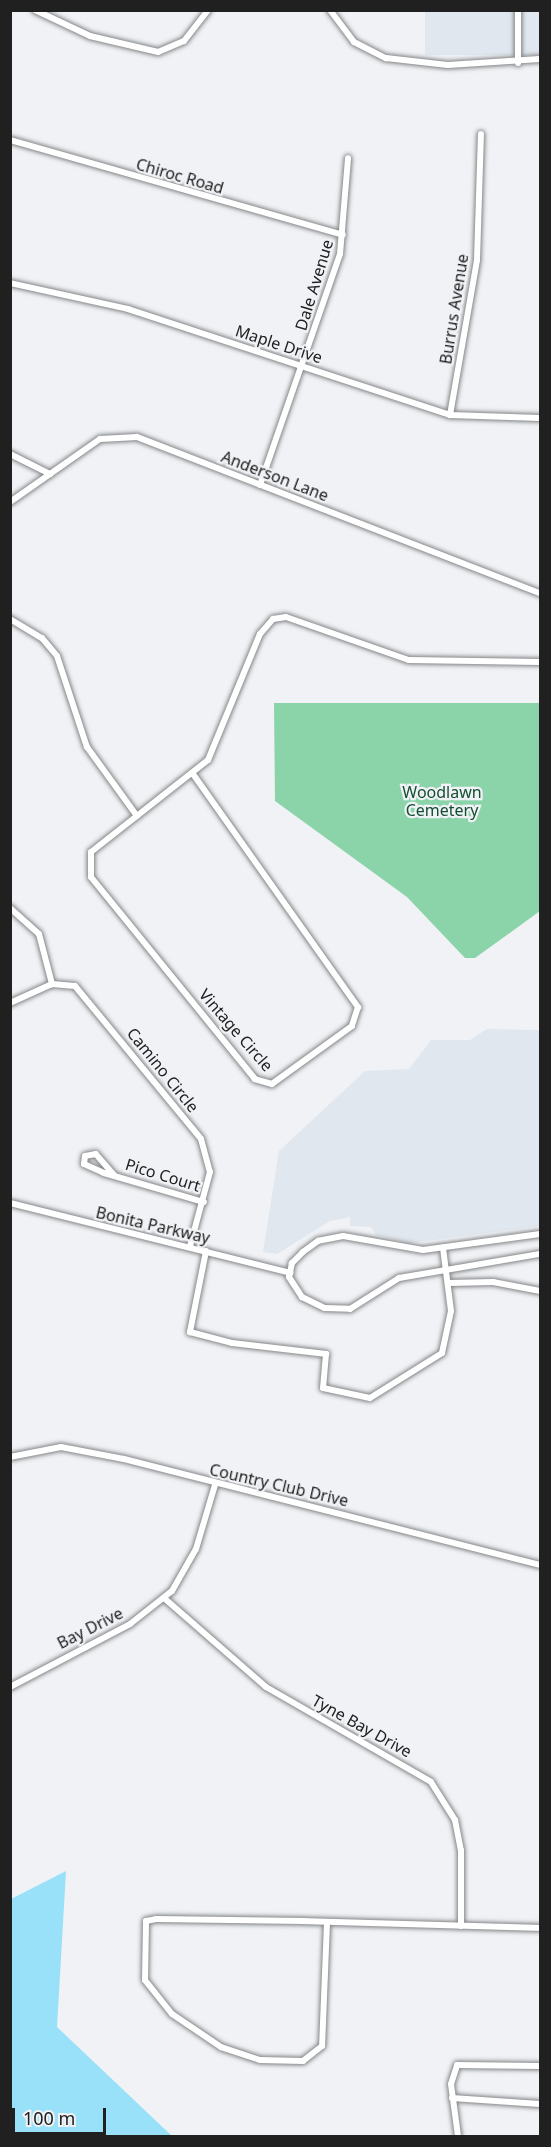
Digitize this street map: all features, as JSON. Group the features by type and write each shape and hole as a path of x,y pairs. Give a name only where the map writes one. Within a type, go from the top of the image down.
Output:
{"street":[{"path":"35,10 90,36 158,52 184,41 208,10"},
{"path":"330,10 354,42 386,58 448,65 518,63 540,59"},
{"path":"518,10 518,63"},
{"name":"Burrus Avenue","path":"450,415 477,260 481,134"},
{"name":"Chiroc Road","path":"10,140 343,235"},
{"name":"Dale Avenue","path":"260,485 302,366 343,235 348,158"},
{"name":"Maple Drive","path":"10,284 131,310 450,415 540,418"},
{"name":"Anderson Lane","path":"10,502 112,435 136,437 540,594"},
{"path":"10,454 50,474"},
{"name":"Vintage Circle","path":"193,774 358,1007 352,1026 278,1082 255,1079 91,877 91,852 193,774 217,746 260,634 278,617 402,659 540,662"},
{"path":"10,619 42,638 57,656 87,747 137,816"},
{"path":"10,909 39,934 48,953 52,984 10,1003"},
{"name":"Camino Circle","path":"52,984 75,986 201,1139 210,1172 204,1202 190,1246"},
{"name":"Pico Court","path":"114,1175 96,1154 85,1156 89,1167 114,1175 204,1202"},
{"name":"Bonita Parkway","path":"10,1203 190,1246 290,1274"},
{"path":"540,1234 443,1248 400,1248 343,1236 318,1241 303,1252 290,1274 291,1286 302,1297 325,1308 350,1309 399,1278 540,1254"},
{"path":"206,1251 190,1332 232,1343 326,1354 323,1388 370,1398 442,1353 451,1311 448,1270 443,1248"},
{"path":"449,1283 493,1282 540,1291"},
{"name":"Country Club Drive","path":"10,1457 61,1447 540,1565"},
{"name":"Bay Drive","path":"10,1687 130,1624 164,1598 196,1549 215,1485"},
{"name":"Tyne Bay Drive","path":"164,1598 266,1687 431,1782 447,1801 457,1828 461,1926"},
{"path":"327,1923 322,2046 316,2056 290,2063 221,2047 172,2014 145,1980 146,1921 327,1923 540,1928"},
{"path":"458,2136 451,2078 457,2065 540,2066"},
{"path":"452,2098 540,2104"}],"shaded area":[{"path":"425,11 540,11 540,55 425,55"},
{"path":"487,1029 540,1030 540,1226 409,1243 376,1235 371,1227 350,1226 350,1217 330,1221 277,1254 263,1252 279,1151 365,1071 409,1069 431,1040 470,1040"}],"green space":[{"name":"Woodlawn Cemetery","path":"274,703 540,703 540,911 475,958 465,958 407,897 275,801"}],"water":[{"path":"66,1871 57,2027 172,2136 11,2136 11,1899"}]}
